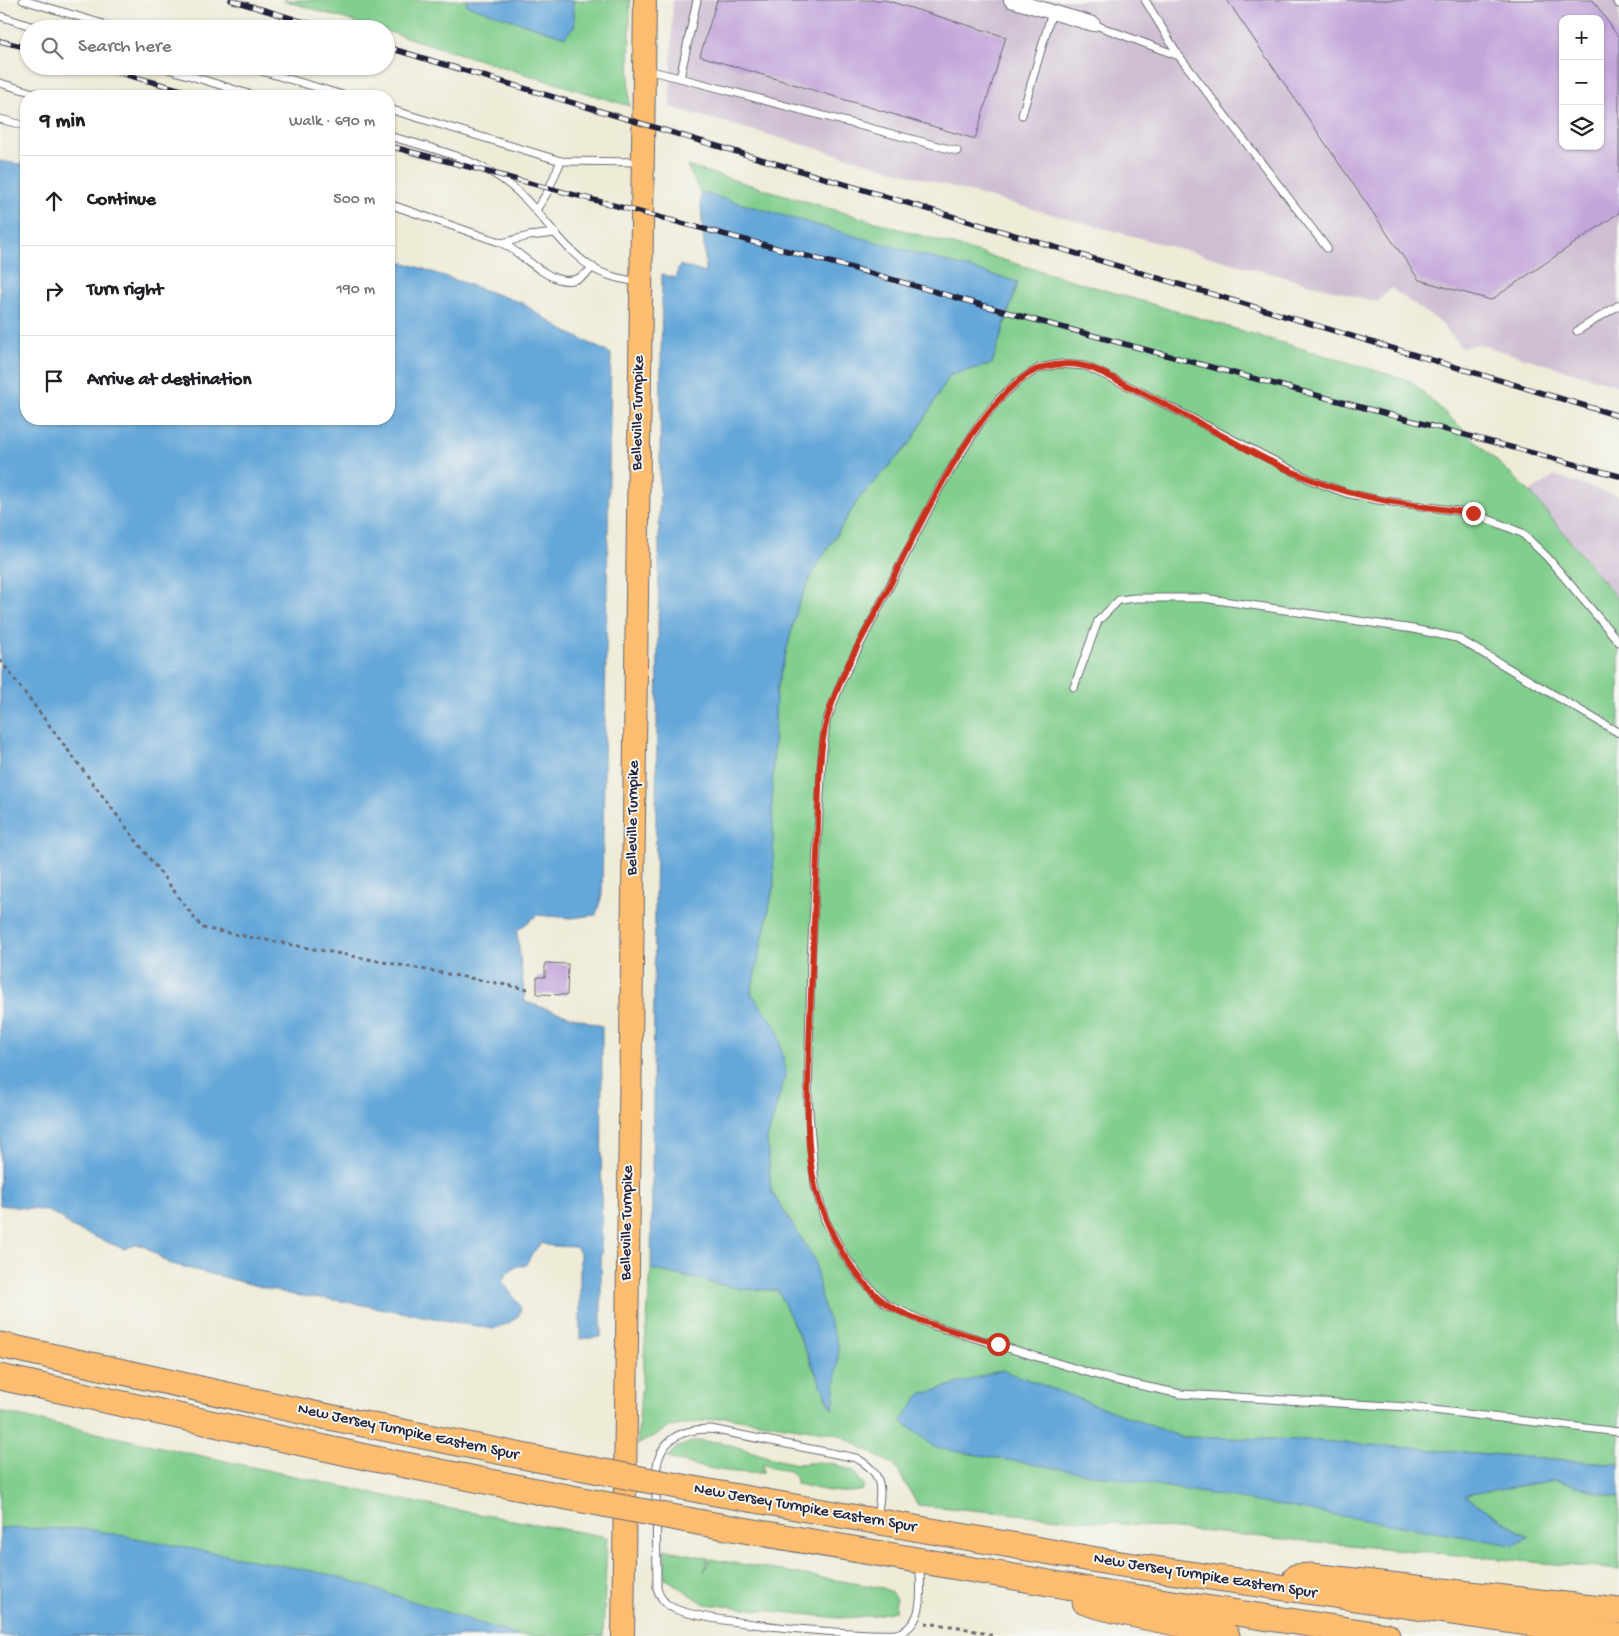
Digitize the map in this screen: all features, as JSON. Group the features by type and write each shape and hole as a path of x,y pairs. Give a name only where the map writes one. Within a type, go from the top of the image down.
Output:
{"highway":[{"name":"New Jersey Turnpike Eastern Spur","path":"0,1345 314,1414 704,1491 1216,1579 1617,1636"},
{"name":"New Jersey Turnpike Eastern Spur","path":"0,1377 360,1456 703,1523 1016,1578 1387,1636"},
{"path":"1216,1579 1311,1576 1619,1611"},
{"path":"1016,1578 1117,1613 1164,1620 1227,1636"}],"main road":[{"name":"Belleville Turnpike","path":"623,1636 645,0"}],"street":[{"path":"1011,0 1093,24"}],"lane":[{"path":"24,0 90,20"},
{"path":"680,78 697,0"},
{"path":"1145,0 1179,56 1327,248"},
{"path":"1616,0 1619,4"},
{"path":"1022,115 1052,12"},
{"path":"0,16 20,22"},
{"path":"1093,24 1179,56"},
{"path":"644,70 957,151"},
{"path":"188,75 236,90"},
{"path":"275,75 326,90"},
{"path":"0,84 22,90"},
{"path":"395,111 561,161 642,162"},
{"path":"0,119 20,124"},
{"path":"395,138 454,155 500,178 528,200 566,246 593,268 610,276 640,283"},
{"path":"536,210 547,193 561,161"},
{"path":"395,206 502,244 517,251 541,272 555,279 572,281 585,276 593,268"},
{"path":"502,244 530,236 556,233"},
{"path":"1577,332 1619,305"},
{"path":"1619,642 1547,557 1522,533 1473,513 1378,500 1346,493 1311,480 1141,392 1085,366 1060,364 1039,368 1017,382 999,400 980,424 940,487 843,678 826,722 822,758 811,961 808,1098 815,1185 825,1220 862,1281 886,1304 932,1324 1110,1379 1172,1392 1408,1406 1619,1432"},
{"path":"1074,687 1098,621 1118,600 1135,598 1203,598 1413,629 1458,638 1619,733"},
{"path":"877,1522 881,1490 879,1482 870,1468 856,1458 711,1430 690,1431 668,1442 658,1460 656,1588 665,1602 681,1611 772,1626 871,1636 899,1633 914,1621 919,1607 920,1562"}],"path":[{"path":"0,660 202,928 528,989"},
{"path":"914,1621 959,1627 995,1636"}],"shaded area":[{"path":"673,0 1619,0 1619,386 1478,344 1462,348 1440,322 1391,288 1377,302 988,197 670,107"},
{"path":"1555,476 1619,496 1619,601 1530,492"}],"green space":[{"path":"283,0 630,0 629,106 395,34 395,20 349,20"},
{"path":"687,166 1411,381 1530,492 1619,601 1619,1464 1305,1440 1181,1437 1002,1370 920,1395 1513,1545 1529,1537 1463,1495 1555,1480 1619,1498 1619,1570 918,1505 895,1466 838,1434 726,1417 670,1427 637,1445 651,1269 741,1289 778,1290 832,1409 839,1348 821,1299 815,1260 771,1191 767,1140 786,1072 777,1028 751,993 774,885 772,793 776,692 798,605 815,569 858,500 911,442 950,375 992,363 1018,283 700,192"},
{"path":"0,1412 418,1503 607,1537 603,1636 0,1636"},
{"path":"695,1441 721,1442 778,1460 798,1464 820,1462 835,1464 853,1471 864,1485 862,1490 854,1492 829,1491 796,1484 796,1479 790,1471 771,1468 763,1464 763,1473 739,1472 703,1467 667,1458 676,1448"},
{"path":"664,1549 708,1558 704,1572 710,1559 883,1588 891,1592 896,1599 895,1611 871,1616 839,1618 705,1604 665,1578"}],"water":[{"path":"467,0 573,0 575,25 565,37 466,5"},
{"path":"0,161 20,164 20,425 395,425 395,261 409,264 522,303 563,330 611,354 602,895 596,915 571,918 537,915 517,931 525,1002 602,1026 601,1337 580,1339 580,1253 576,1247 551,1246 541,1243 525,1266 514,1267 502,1281 521,1307 519,1315 509,1323 493,1329 330,1299 293,1295 168,1263 145,1246 135,1245 124,1249 71,1227 60,1217 48,1211 0,1205"},
{"path":"700,192 1018,282 992,364 950,375 911,442 858,500 815,569 798,605 776,692 772,793 774,885 751,993 777,1028 786,1072 767,1140 771,1191 815,1260 821,1299 839,1348 833,1410 778,1290 741,1289 651,1269 662,274 675,278 680,265 706,273"},
{"path":"1002,1370 1181,1437 1305,1440 1619,1464 1619,1498 1555,1480 1464,1495 1529,1538 1513,1545 936,1448 901,1421 920,1395"},
{"path":"0,1528 87,1529 333,1575 519,1636 0,1636"}],"building":[{"path":"717,0 885,0 1006,37 975,139 700,56"},
{"path":"1227,0 1593,0 1603,15 1559,15 1559,150 1604,150 1604,16 1619,38 1619,213 1491,300 1419,280"},
{"path":"545,963 568,964 567,995 537,994 537,977 545,977"}],"railway":[{"path":"231,0 297,20"},
{"path":"0,41 20,46"},
{"path":"395,50 1619,416"},
{"path":"127,75 181,90"},
{"path":"395,148 852,268 1031,319 1619,476"}],"route":[{"path":"998,1344 932,1324 886,1304 862,1281 825,1220 815,1185 810,1143 808,1098 811,961 822,758 826,722 843,678 940,487 980,424 999,400 1017,382 1039,368 1060,364 1085,366 1141,392 1311,480 1346,493 1378,500 1473,513"}]}
